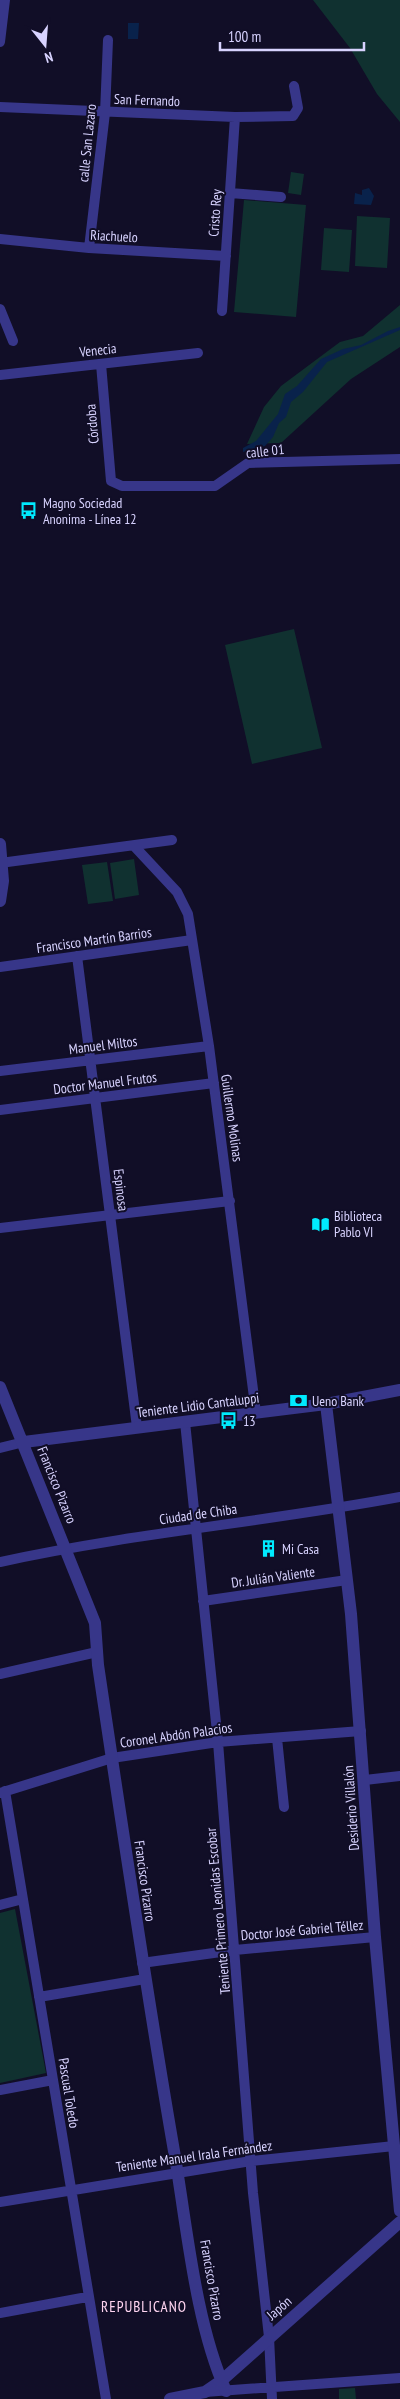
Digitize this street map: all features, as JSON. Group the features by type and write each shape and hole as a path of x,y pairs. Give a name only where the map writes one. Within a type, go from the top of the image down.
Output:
{"street":[{"path":"0,42 5,0"},
{"name":"calle San Lazaro","path":"89,248 105,113 108,40"},
{"name":"San Fernando","path":"0,107 235,118 293,116 298,108 294,86"},
{"name":"Cristo Rey","path":"222,311 235,118"},
{"path":"230,193 281,197"},
{"name":"Riachuelo","path":"0,239 89,248 226,256"},
{"path":"0,310 12,341"},
{"name":"Venecia","path":"0,375 198,353"},
{"name":"Córdoba","path":"101,364 111,481"},
{"name":"calle 01","path":"111,481 122,486 202,488 215,486 248,463 400,459"},
{"path":"2,863 134,847 172,840"},
{"path":"0,844 2,863 0,901"},
{"name":"Guillermo Molinas","path":"134,847 183,900 192,940 209,1046 230,1201 256,1414"},
{"name":"Francisco Martín Barrios","path":"0,967 192,940"},
{"name":"Espinosa","path":"76,956 137,1427"},
{"name":"Manuel Miltos","path":"0,1071 209,1046"},
{"name":"Doctor Manuel Frutos","path":"0,1110 214,1084"},
{"path":"0,1228 230,1201"},
{"name":"Francisco Pizarro","path":"0,1387 24,1442 95,1623 97,1652 142,1963 206,2330 223,2386"},
{"name":"Teniente Lidio Cantaluppi","path":"0,1448 24,1442 326,1404 400,1390"},
{"name":"Desiderio Villalón","path":"326,1404 347,1580 362,1731 375,1937 400,2211"},
{"name":"Teniente Primero Leonidas Escobar","path":"186,1422 218,1742 251,2161 269,2337 272,2399"},
{"name":"Ciudad de Chiba","path":"0,1562 66,1548 338,1509 400,1497"},
{"name":"Dr. Julián Valiente","path":"203,1601 347,1580"},
{"path":"0,1674 97,1652"},
{"name":"Coronel Abdón Palacios","path":"2,1792 112,1758 218,1742 362,1731"},
{"path":"277,1738 284,1807"},
{"path":"365,1780 400,1776"},
{"name":"Pascual Toledo","path":"2,1792 23,1899 87,2297 106,2399"},
{"path":"0,1906 23,1899"},
{"name":"Doctor José Gabriel Téllez","path":"142,1963 235,1950 375,1937"},
{"path":"39,1997 145,1979"},
{"path":"0,2090 53,2080"},
{"name":"Teniente Manuel Irala Fernández","path":"0,2202 177,2171 394,2146"},
{"name":"Japón","path":"170,2399 205,2392 223,2386 269,2337 400,2222"},
{"path":"0,2313 87,2297"},
{"path":"223,2386 271,2386 400,2378"}],"green space":[{"path":"313,0 400,0 400,122 377,94 350,48"},
{"path":"291,172 304,174 301,195 288,193"},
{"path":"244,200 306,205 296,317 234,312"},
{"path":"357,216 390,218 387,268 355,266"},
{"path":"324,228 352,230 349,272 321,270"},
{"path":"400,305 400,347 351,379 281,443 247,444 264,407 281,386 340,342 363,336"},
{"path":"294,629 322,748 252,764 225,645"},
{"path":"134,859 139,895 115,899 110,863"},
{"path":"107,862 113,901 88,904 82,865"},
{"path":"15,1909 46,2073 0,2083 0,1913"},
{"path":"355,2388 356,2399 339,2399 339,2389"}],"water":[{"path":"128,23 139,23 138,39 128,39"},
{"path":"369,188 374,196 371,205 354,204 355,193 362,195 362,190"},
{"path":"400,327 400,330 327,362 303,392 291,402 286,417 279,423 273,437 265,446 243,452 243,448 256,441 278,414 285,394 297,386 321,359 343,349 361,345"}],"place":[{"name":"Magno Sociedad Anonima - Línea 12","path":"29,511"},
{"name":"Biblioteca Pablo VI","path":"320,1224"},
{"name":"Ueno Bank","path":"298,1401"},
{"name":"13","path":"229,1421"},
{"name":"Mi Casa","path":"268,1549"}],"district":[{"name":"REPUBLICANO","path":"144,2306"}]}
